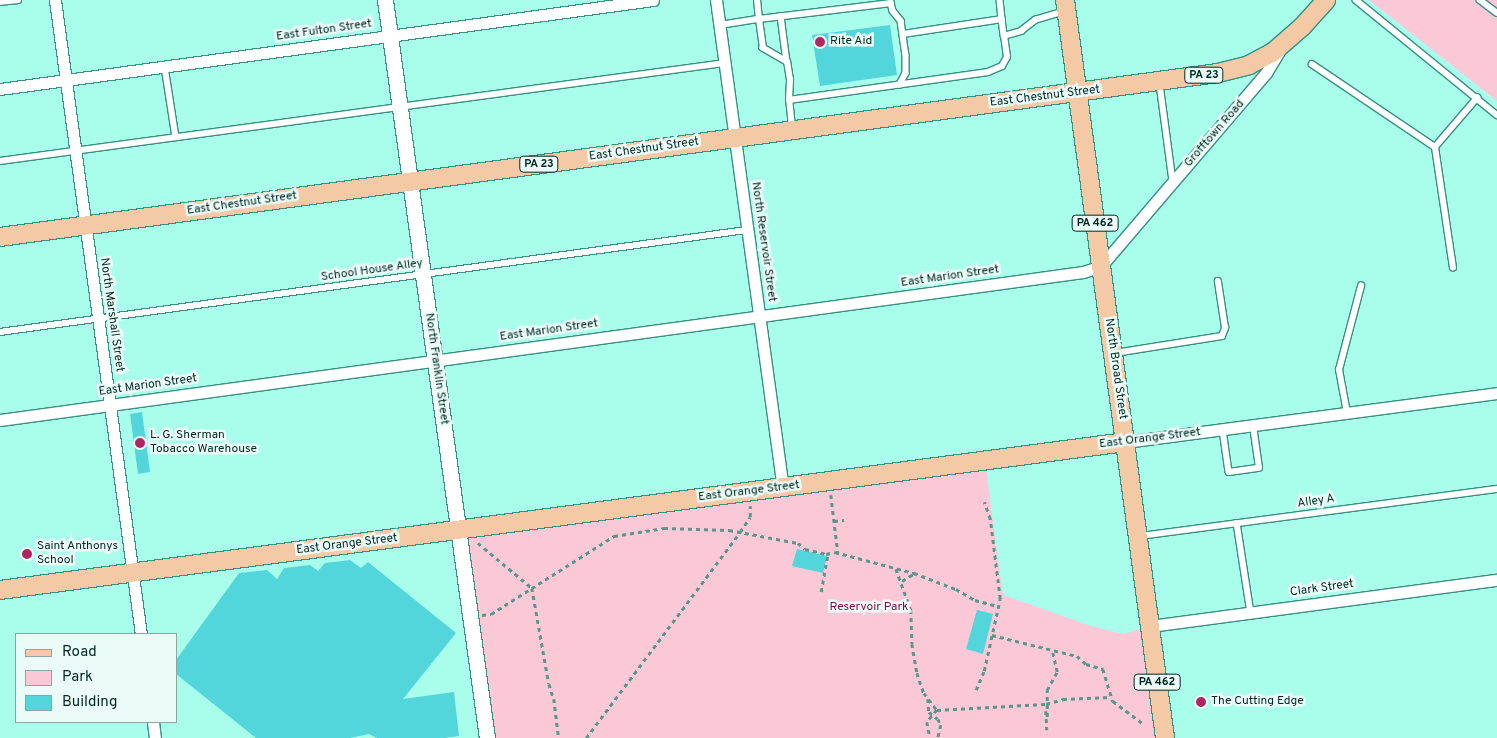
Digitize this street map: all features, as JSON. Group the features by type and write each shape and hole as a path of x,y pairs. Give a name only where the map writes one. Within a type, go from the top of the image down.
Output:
{"main road":[{"name":"North Franklin Street","path":"385,0 487,738"},
{"name":"Grofftown Road","path":"1282,46 1326,0"},
{"name":"North Broad Street","path":"1066,5 1165,738"},
{"name":"East Chestnut Street","path":"0,237 792,129 1159,82 1234,70 1261,59 1282,46"},
{"name":"East Orange Street","path":"0,590 1125,442"}],"street":[{"name":"North Marshall Street","path":"55,0 141,633"},
{"name":"East Fulton Street","path":"0,89 653,0"},
{"name":"North Reservoir Street","path":"716,0 782,488"},
{"name":"Grofftown Road","path":"1101,266 1266,73 1282,46"},
{"name":"East Marion Street","path":"0,420 1078,273 1101,266"},
{"name":"East Orange Street","path":"1125,442 1497,394"},
{"name":"Clark Street","path":"1150,626 1497,580"},
{"path":"153,723 155,738"}],"lane":[{"path":"0,2 18,0"},
{"path":"757,0 763,48 787,62"},
{"path":"789,100 988,72 1002,66 1007,57 1000,0"},
{"path":"1356,0 1497,115"},
{"path":"1480,0 1497,13"},
{"path":"720,25 891,2 893,11 901,21 903,34 906,73 900,84"},
{"path":"1004,36 1021,31 1035,20 1066,5"},
{"path":"781,16 790,80 789,100 792,129"},
{"path":"903,34 1002,19"},
{"path":"0,161 725,63"},
{"path":"1312,64 1435,147 1454,268"},
{"path":"165,67 176,137"},
{"path":"1159,82 1173,182"},
{"path":"1435,147 1477,98"},
{"name":"School House Alley","path":"0,332 747,230"},
{"path":"1113,353 1222,336 1225,328 1218,282"},
{"path":"1347,413 1339,370 1361,286"},
{"path":"1223,430 1229,472 1259,468 1253,426"},
{"name":"Alley A","path":"1138,536 1497,489"},
{"path":"1237,523 1251,613"}],"path":[{"path":"830,481 838,553"},
{"path":"976,690 984,671 1000,595 990,520 984,502"},
{"path":"586,738 740,532 750,517 750,507"},
{"path":"834,521 844,520"},
{"path":"491,614 619,534 664,528 705,528 740,532 798,543 805,549 828,554 838,553 914,573 956,589 975,600 998,606"},
{"path":"482,546 532,588 560,738"},
{"path":"820,592 828,554"},
{"path":"896,568 911,610 912,644 916,672 928,698 937,710"},
{"path":"902,581 914,573"},
{"path":"992,635 1077,656 1086,664 1103,669 1107,675 1111,698"},
{"path":"1047,730 1047,690 1057,672 1052,650"},
{"path":"928,698 928,710 938,719 941,725 938,738"},
{"path":"937,710 1046,704 1063,698 1111,698 1145,725"},
{"path":"930,738 927,722 937,710"}],"green space":[{"path":"1369,0 1497,0 1497,101"},
{"name":"Reservoir Park","path":"985,461 1003,595 1091,626 1123,634 1150,626 1165,738 487,738 458,530"}],"building":[{"name":"Rite Aid","path":"890,25 897,75 820,86 812,35"},
{"name":"L. G. Sherman Tobacco Warehouse","path":"142,412 150,472 138,474 130,414"},
{"path":"797,549 827,556 823,573 792,566"},
{"path":"350,560 361,568 368,562 456,633 403,699 454,692 459,736 444,738 377,738 369,734 350,738 256,738 178,676 178,657 239,573 267,570 277,579 284,568 310,565 318,571 325,563"},
{"path":"977,610 993,614 983,654 966,649"}],"place":[{"name":"Rite Aid","path":"820,42"},
{"name":"L. G. Sherman Tobacco Warehouse","path":"140,443"},
{"name":"Saint Anthonys School","path":"27,554"},
{"name":"The Cutting Edge","path":"1201,702"}]}
